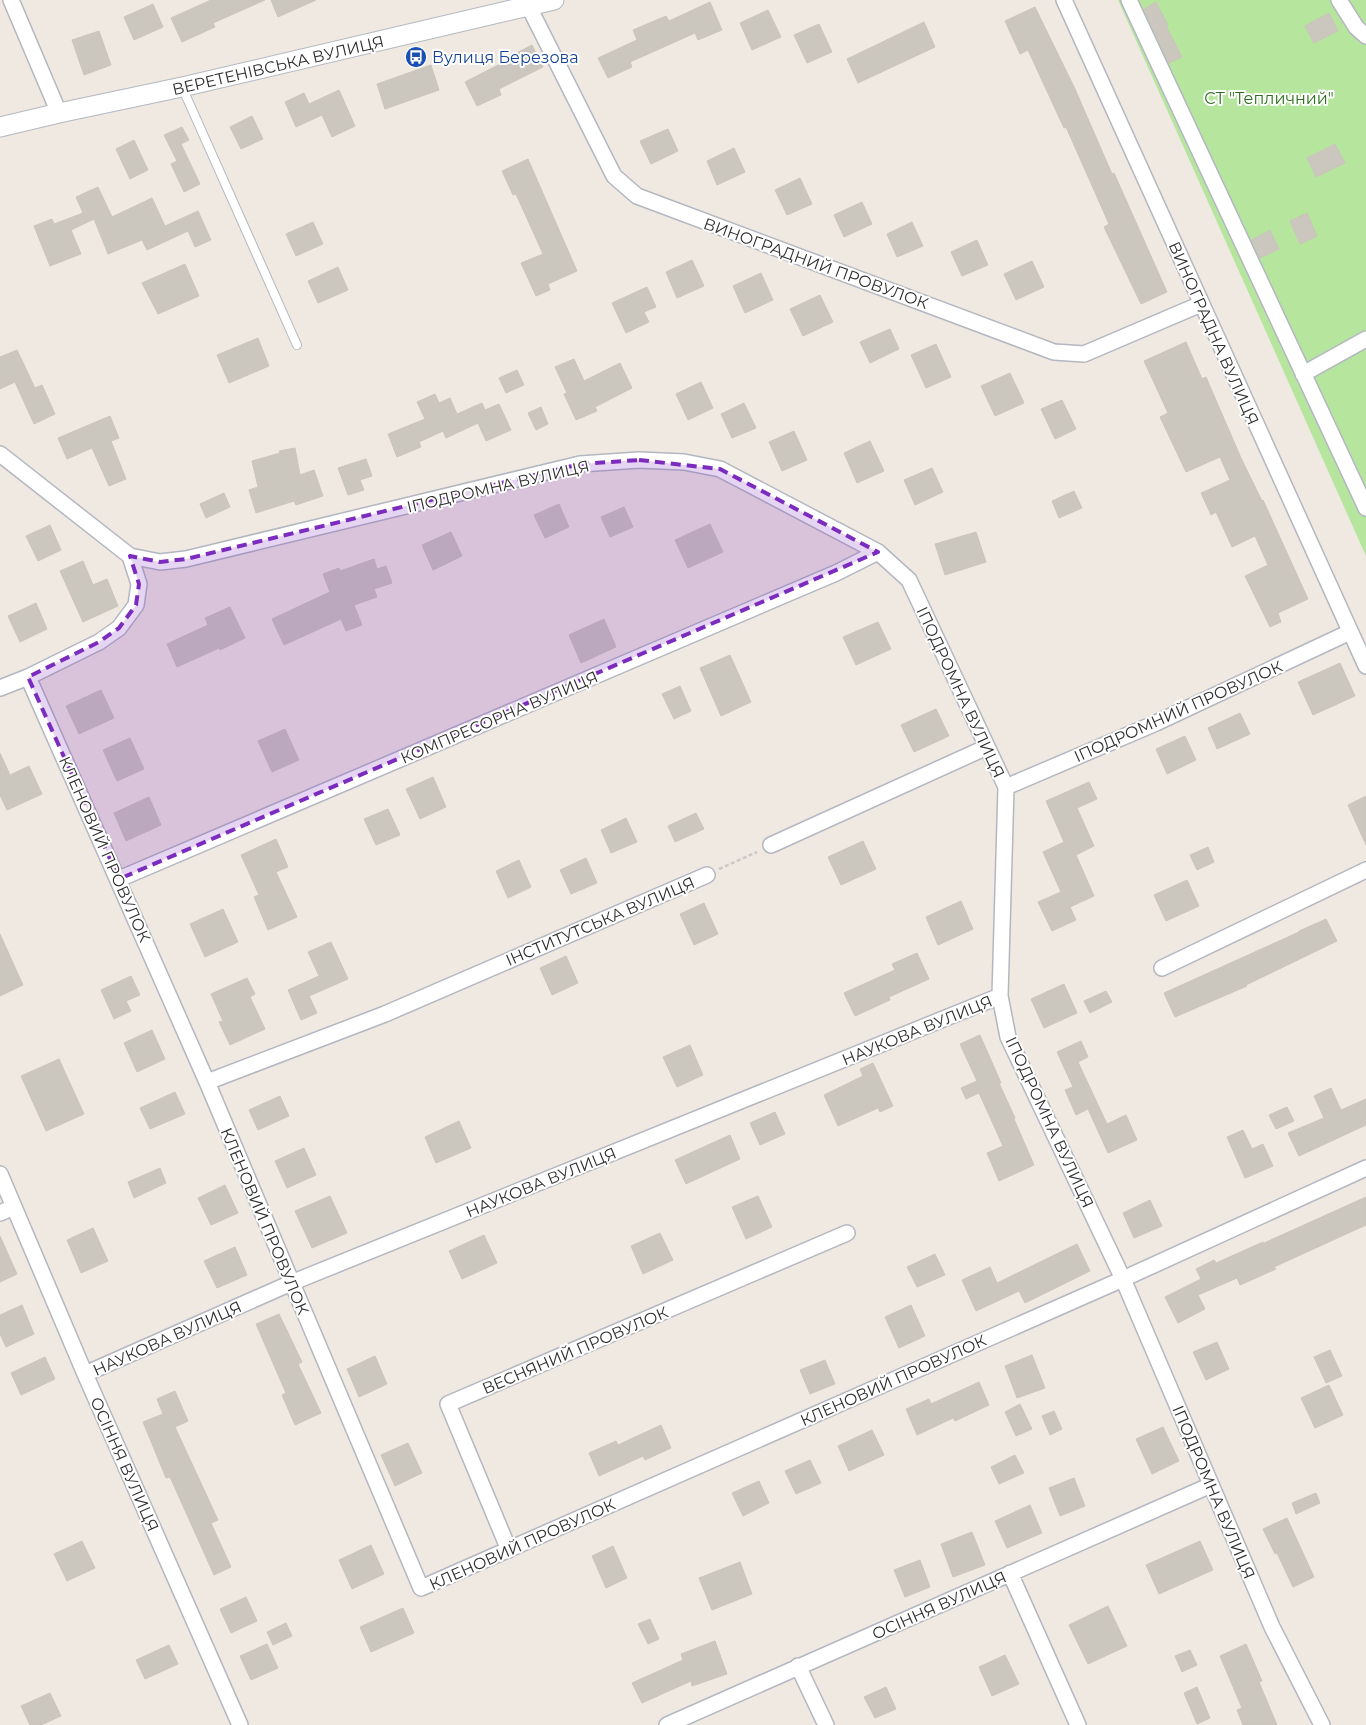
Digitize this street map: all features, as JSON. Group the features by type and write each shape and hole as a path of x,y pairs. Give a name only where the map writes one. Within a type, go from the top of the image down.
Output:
{"street":[{"path":"11,0 59,113"},
{"name":"ВЕРЕТЕНІВСЬКА ВУЛИЦЯ","path":"0,127 182,87 554,0"},
{"name":"ВИНОГРАДНА ВУЛИЦЯ","path":"1064,0 1366,666"},
{"path":"1129,0 1366,508"},
{"path":"1340,0 1356,27 1366,36"},
{"name":"ВИНОГРАДНИЙ ПРОВУЛОК","path":"529,7 614,176 637,196 1054,352 1084,354 1201,304"},
{"path":"1303,374 1366,339"},
{"name":"ІПОДРОМНА ВУЛИЦЯ","path":"0,454 130,556 160,562 186,559 580,464 639,460 684,462 720,468 878,552 909,580 1006,787 1000,996 1008,1037 1123,1279 1272,1627 1322,1725"},
{"name":"КОМПРЕСОРНА ВУЛИЦЯ","path":"119,879 836,573 878,552"},
{"path":"0,688 99,642 119,628 136,606 139,584 130,556"},
{"name":"ІПОДРОМНИЙ ПРОВУЛОК","path":"1006,787 1156,723 1350,632"},
{"name":"КЛЕНОВИЙ ПРОВУЛОК","path":"28,676 207,1082 421,1588 1123,1279 1366,1168"},
{"path":"772,845 987,747"},
{"path":"1162,968 1366,870"},
{"name":"ІНСТИТУТСЬКА ВУЛИЦЯ","path":"207,1082 384,1014 706,875"},
{"name":"НАУКОВА ВУЛИЦЯ","path":"85,1374 291,1283 1000,996"},
{"name":"ОСІННЯ ВУЛИЦЯ","path":"0,1174 85,1374 240,1725"},
{"path":"0,1213 14,1207"},
{"name":"ВЕСНЯНИЙ ПРОВУЛОК","path":"509,1550 448,1404 847,1233"},
{"name":"ОСІННЯ ВУЛИЦЯ","path":"667,1725 1211,1485"},
{"path":"1010,1573 1078,1725"},
{"path":"798,1666 826,1725"}],"lane":[{"path":"182,87 297,345"}],"path":[{"name":"ІНСТИТУТСЬКА ВУЛИЦЯ","path":"706,875 772,845"}],"highlighted area":[{"path":"639,460 720,469 878,552 119,879 28,677 99,642 119,628 136,605 139,584 130,556 160,562 186,559 580,464"}],"green space":[{"name":"СТ \"Тепличний\"","path":"1118,0 1366,0 1366,556"}],"building":[{"path":"211,0 265,0 213,23 215,27 182,42 171,18"},
{"path":"271,0 316,0 278,17"},
{"path":"710,2 722,30 698,40 695,33 630,62 632,67 608,78 598,58 637,40 633,30 666,16 669,21"},
{"path":"1156,2 1182,57 1169,63 1144,9"},
{"path":"153,4 163,27 134,40 124,17"},
{"path":"1035,7 1075,89 1112,174 1114,173 1167,292 1141,304 1104,227 1109,224 1066,127 1064,128 1028,50 1020,54 1005,21"},
{"path":"768,10 781,37 752,50 740,23"},
{"path":"1329,13 1338,31 1314,43 1305,26"},
{"path":"924,22 935,47 858,83 847,59"},
{"path":"819,24 832,52 807,63 794,35"},
{"path":"99,31 111,65 84,75 72,40"},
{"path":"532,45 543,67 499,89 501,95 477,106 465,82 508,60 507,58"},
{"path":"431,65 439,90 385,109 377,84"},
{"path":"339,90 355,126 332,137 322,115 296,127 285,102 304,93 309,104"},
{"path":"252,116 263,139 241,149 230,127"},
{"path":"182,127 189,140 181,144 200,184 184,192 171,164 177,161 164,135"},
{"path":"668,129 678,151 651,164 640,141"},
{"path":"134,140 148,170 130,179 116,149"},
{"path":"1335,144 1345,163 1316,177 1307,158"},
{"path":"734,148 745,172 717,185 707,161"},
{"path":"528,159 577,271 548,284 550,290 536,296 521,263 543,254 516,194 513,195 502,171"},
{"path":"800,178 812,204 787,215 775,190"},
{"path":"98,187 112,217 152,198 165,226 198,211 211,240 195,247 188,231 147,250 142,240 108,254 94,219 71,230 81,254 50,266 34,226 52,219 54,224 83,213 76,197"},
{"path":"862,202 872,224 844,237 834,215"},
{"path":"1307,213 1317,236 1300,244 1290,221"},
{"path":"313,222 323,244 296,256 286,234"},
{"path":"912,222 923,246 897,257 887,234"},
{"path":"1270,230 1279,249 1260,258 1251,240"},
{"path":"977,240 988,265 962,276 951,252"},
{"path":"692,260 704,286 677,298 666,272"},
{"path":"1032,261 1044,287 1016,300 1004,274"},
{"path":"185,264 199,296 158,314 142,283"},
{"path":"338,267 348,290 318,303 308,281"},
{"path":"761,273 773,300 745,313 733,286"},
{"path":"647,287 656,307 644,312 649,322 626,333 612,303"},
{"path":"820,295 833,322 803,336 790,309"},
{"path":"890,329 899,349 870,363 860,342"},
{"path":"258,338 269,366 229,383 217,355"},
{"path":"1186,342 1202,379 1206,377 1241,458 1263,500 1308,599 1278,613 1281,622 1270,627 1245,576 1268,565 1255,536 1232,547 1216,512 1211,515 1201,493 1230,480 1220,457 1186,472 1160,417 1168,413 1144,361"},
{"path":"936,344 951,377 926,388 911,355"},
{"path":"17,350 35,388 42,385 55,414 34,424 15,382 0,389 0,357"},
{"path":"574,359 584,381 620,363 632,388 595,407 597,411 576,420 564,394 567,393 555,367"},
{"path":"517,370 524,385 506,393 499,378"},
{"path":"1010,373 1024,403 995,416 981,386"},
{"path":"701,382 713,408 688,420 676,394"},
{"path":"435,394 439,403 450,398 457,414 482,403 485,410 499,404 511,430 486,441 478,423 446,438 443,431 419,442 421,447 397,457 388,434 425,419 417,402"},
{"path":"1062,400 1076,429 1055,439 1041,409"},
{"path":"744,403 756,428 732,438 721,414"},
{"path":"541,407 548,424 536,430 528,413"},
{"path":"110,416 119,438 111,441 126,479 109,486 92,448 67,459 58,438"},
{"path":"794,431 807,460 782,471 769,442"},
{"path":"870,441 884,471 857,483 844,453"},
{"path":"295,448 300,475 314,470 323,496 296,505 294,501 256,513 249,490 258,487 252,461 280,453 279,451"},
{"path":"366,459 372,476 360,480 364,490 348,495 338,468"},
{"path":"932,468 943,492 915,505 904,480"},
{"path":"1074,491 1082,508 1059,518 1052,501"},
{"path":"224,493 230,507 206,518 200,504"},
{"path":"559,504 569,527 545,538 534,515"},
{"path":"624,507 633,527 610,537 601,517"},
{"path":"710,524 723,552 688,568 675,540"},
{"path":"50,525 61,550 38,561 26,536"},
{"path":"451,532 462,556 433,570 422,545"},
{"path":"976,532 986,562 945,575 935,544"},
{"path":"374,559 377,569 386,566 392,583 374,589 377,597 354,605 362,625 346,631 341,619 284,645 272,619 330,592 323,574 339,568 340,571"},
{"path":"83,561 93,585 107,579 118,606 83,622 60,571"},
{"path":"36,603 47,629 20,642 8,616"},
{"path":"230,607 245,638 177,667 167,644 208,625 205,618"},
{"path":"604,619 616,647 581,663 569,635"},
{"path":"878,622 891,649 856,665 843,637"},
{"path":"730,655 751,702 721,716 700,668"},
{"path":"1340,663 1355,696 1313,715 1298,682"},
{"path":"680,686 691,711 674,719 662,694"},
{"path":"101,690 114,718 79,734 66,706"},
{"path":"936,709 949,736 914,752 901,725"},
{"path":"1240,713 1250,734 1217,749 1208,728"},
{"path":"285,729 299,760 272,772 258,741"},
{"path":"1185,736 1196,760 1167,774 1156,749"},
{"path":"130,738 144,769 117,781 103,750"},
{"path":"0,753 10,775 29,766 42,794 7,810 0,795"},
{"path":"433,777 446,807 420,819 406,789"},
{"path":"1089,782 1097,799 1077,808 1094,846 1076,855 1094,896 1070,907 1076,920 1052,931 1038,902 1061,892 1043,852 1064,842 1046,801"},
{"path":"1366,796 1366,845 1348,805"},
{"path":"149,797 161,825 126,841 114,813"},
{"path":"388,809 400,835 376,845 364,819"},
{"path":"696,813 704,829 675,842 668,826"},
{"path":"626,818 637,842 611,853 601,830"},
{"path":"276,839 288,867 276,872 297,917 268,930 254,897 259,895 241,855"},
{"path":"863,841 876,869 841,885 828,857"},
{"path":"1208,847 1214,862 1197,870 1190,855"},
{"path":"586,858 597,883 571,894 560,870"},
{"path":"519,860 531,887 508,898 496,871"},
{"path":"1187,880 1199,906 1166,921 1154,895"},
{"path":"961,901 973,929 938,945 926,917"},
{"path":"704,903 718,934 694,945 680,914"},
{"path":"223,909 238,942 205,957 190,924"},
{"path":"1326,919 1337,941 1247,986 1175,1017 1164,993"},
{"path":"0,934 23,985 0,996"},
{"path":"331,942 348,979 309,996 317,1013 301,1020 288,990 319,976 308,952"},
{"path":"917,953 929,979 889,997 890,1000 855,1016 844,993 895,970 892,964"},
{"path":"566,956 578,983 552,995 540,968"},
{"path":"131,976 140,995 126,1001 131,1011 114,1019 101,990"},
{"path":"247,978 255,994 250,997 265,1029 230,1045 219,1022 223,1021 211,994"},
{"path":"1064,984 1077,1013 1044,1028 1031,999"},
{"path":"1106,991 1112,1002 1090,1013 1084,1001"},
{"path":"152,1030 165,1059 137,1072 124,1043"},
{"path":"980,1035 1034,1165 999,1181 987,1153 1003,1146 979,1093 966,1099 961,1088 977,1081 960,1044"},
{"path":"1081,1041 1088,1057 1078,1062 1107,1124 1126,1115 1137,1140 1108,1153 1088,1109 1076,1115 1065,1090 1073,1087 1057,1052"},
{"path":"690,1045 703,1075 677,1087 663,1057"},
{"path":"59,1059 84,1114 46,1131 21,1076"},
{"path":"873,1063 893,1106 880,1112 878,1108 838,1126 824,1095 863,1076 860,1069"},
{"path":"1331,1088 1341,1110 1366,1099 1366,1125 1299,1156 1288,1133 1324,1118 1314,1096"},
{"path":"175,1092 185,1114 150,1129 140,1108"},
{"path":"280,1096 289,1116 258,1130 249,1110"},
{"path":"1287,1107 1294,1121 1276,1129 1269,1115"},
{"path":"775,1112 785,1134 760,1145 750,1123"},
{"path":"459,1121 471,1148 436,1163 425,1137"},
{"path":"1243,1130 1252,1149 1263,1144 1273,1166 1245,1178 1227,1137"},
{"path":"730,1135 740,1159 686,1184 675,1160"},
{"path":"304,1148 316,1175 287,1188 275,1161"},
{"path":"160,1168 166,1183 134,1198 128,1182"},
{"path":"225,1185 238,1213 211,1225 198,1198"},
{"path":"330,1196 347,1233 312,1248 295,1211"},
{"path":"758,1196 772,1227 746,1239 732,1207"},
{"path":"1366,1197 1366,1225 1274,1267 1276,1269 1240,1285 1237,1278 1198,1295 1205,1309 1178,1323 1165,1297 1201,1279 1196,1269 1214,1260 1216,1263 1264,1243"},
{"path":"1150,1200 1162,1226 1134,1238 1123,1213"},
{"path":"93,1228 108,1261 81,1273 67,1240"},
{"path":"660,1233 673,1260 643,1274 631,1246"},
{"path":"484,1235 497,1263 462,1279 449,1251"},
{"path":"0,1236 17,1274 0,1282"},
{"path":"1077,1244 1090,1271 1025,1303 1019,1291 976,1311 962,1280 990,1267 997,1283"},
{"path":"235,1247 247,1275 217,1288 204,1261"},
{"path":"935,1254 945,1275 917,1287 907,1267"},
{"path":"22,1305 34,1334 6,1347 0,1334 0,1315"},
{"path":"911,1305 925,1336 899,1348 885,1317"},
{"path":"279,1314 302,1362 298,1364 321,1413 295,1425 282,1395 286,1393 256,1324"},
{"path":"1217,1342 1229,1369 1206,1380 1193,1352"},
{"path":"1330,1350 1342,1376 1326,1383 1314,1357"},
{"path":"1032,1355 1045,1388 1017,1398 1005,1366"},
{"path":"375,1356 387,1384 359,1397 347,1369"},
{"path":"45,1357 55,1379 21,1395 11,1373"},
{"path":"825,1360 835,1384 810,1394 800,1370"},
{"path":"979,1382 989,1405 955,1421 953,1418 917,1435 906,1409 929,1399 931,1404"},
{"path":"1329,1385 1343,1415 1315,1428 1301,1398"},
{"path":"175,1391 188,1421 175,1427 218,1520 211,1523 231,1567 214,1575 170,1477 166,1478 143,1422 163,1414 157,1399"},
{"path":"1020,1404 1032,1429 1016,1436 1005,1412"},
{"path":"1054,1411 1062,1429 1050,1435 1042,1416"},
{"path":"661,1425 671,1448 645,1460 643,1456 599,1476 589,1453 616,1441 618,1445"},
{"path":"1163,1427 1179,1461 1152,1474 1136,1439"},
{"path":"872,1430 884,1455 849,1471 838,1446"},
{"path":"408,1443 422,1473 395,1486 381,1455"},
{"path":"1015,1455 1024,1473 999,1484 991,1467"},
{"path":"810,1460 821,1483 796,1494 785,1471"},
{"path":"1074,1478 1085,1506 1060,1516 1049,1488"},
{"path":"759,1481 769,1503 743,1516 732,1493"},
{"path":"1316,1493 1320,1503 1296,1514 1292,1503"},
{"path":"1030,1505 1042,1533 1007,1548 995,1521"},
{"path":"1287,1518 1314,1577 1293,1587 1263,1529"},
{"path":"972,1532 985,1565 953,1577 941,1544"},
{"path":"82,1541 95,1568 67,1581 54,1554"},
{"path":"1200,1541 1213,1570 1159,1594 1146,1565"},
{"path":"371,1545 384,1574 352,1589 339,1560"},
{"path":"613,1546 627,1578 606,1588 592,1556"},
{"path":"920,1560 930,1587 905,1597 894,1570"},
{"path":"740,1562 752,1594 712,1610 699,1578"},
{"path":"246,1597 257,1621 231,1633 220,1609"},
{"path":"1108,1606 1127,1646 1088,1664 1069,1625"},
{"path":"403,1608 414,1633 371,1652 360,1627"},
{"path":"650,1619 659,1639 648,1644 638,1624"},
{"path":"286,1623 292,1636 273,1645 267,1632"},
{"path":"715,1641 727,1674 692,1686 691,1681 642,1703 632,1683 683,1660 681,1654"},
{"path":"267,1644 278,1668 251,1680 240,1656"},
{"path":"1246,1644 1262,1681 1259,1682 1277,1725 1243,1725 1237,1710 1242,1708 1220,1656"},
{"path":"169,1645 178,1664 145,1679 136,1660"},
{"path":"1190,1650 1197,1665 1182,1672 1175,1656"},
{"path":"1005,1655 1019,1684 992,1696 979,1667"},
{"path":"886,1687 896,1709 875,1718 864,1697"},
{"path":"1197,1687 1210,1718 1197,1724 1184,1693"},
{"path":"50,1693 61,1716 41,1725 30,1725 21,1706"}],"place":[{"name":"Вулиця Березова","path":"416,57"}]}
